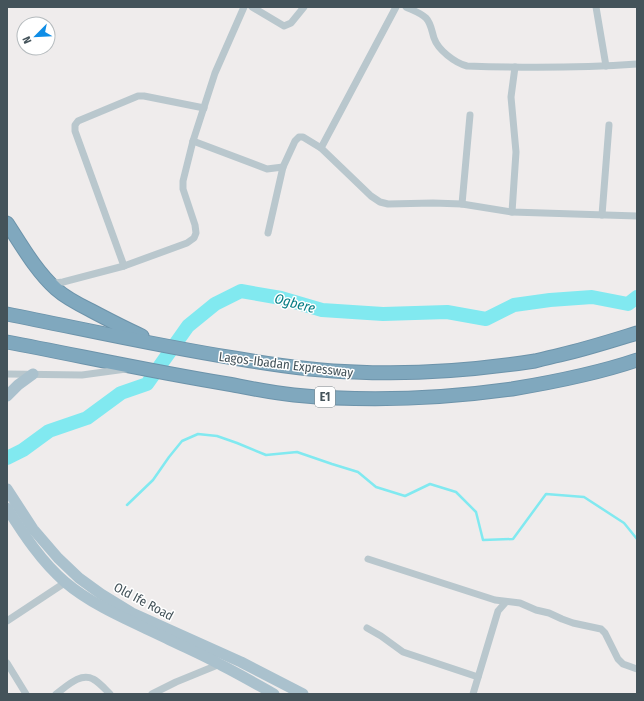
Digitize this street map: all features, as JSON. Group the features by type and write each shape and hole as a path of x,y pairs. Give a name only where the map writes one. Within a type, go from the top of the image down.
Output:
{"highway":[{"path":"7,223 33,262 56,290 118,325 160,345"},
{"name":"Lagos-Ibadan Expressway","path":"13,315 160,345 256,362 310,369 356,372 401,373 448,371 536,360 584,349 637,333"},
{"name":"Lagos-Ibadan Expressway","path":"11,342 179,376 293,395 359,399 462,395 545,384 586,375 637,360"}],"main road":[{"path":"7,396 18,385 33,374"},
{"name":"Old Ife Road","path":"7,489 33,529 58,558 79,578 101,594 132,613 241,662 303,694"},
{"name":"Old Ife Road","path":"7,508 24,535 50,568 84,595 126,619 220,664 274,694"},
{"path":"236,673 241,662"}],"street":[{"path":"48,281 55,283 63,282 124,266 187,243 194,238 196,233 195,225 183,189 183,181 193,141 216,73 244,7"},
{"path":"252,7 284,26 288,26 304,7"},
{"path":"321,148 396,7"},
{"path":"406,7 424,16 430,24 437,46 462,65 515,68 637,64"},
{"path":"596,7 606,66"},
{"path":"512,212 516,152 511,98 515,68"},
{"path":"124,266 75,132 75,126 78,121 138,96 204,108"},
{"path":"462,204 470,115"},
{"path":"602,215 609,126"},
{"path":"268,233 283,167 295,141 299,137 303,137 321,148 370,196 380,202 388,204 462,204 512,212 637,216"},
{"path":"193,141 267,169 283,167"},
{"path":"7,374 82,375 138,368"},
{"path":"368,560 495,600 520,603 536,610 549,612 573,623 601,629 605,633 618,659 623,664 637,669"},
{"path":"7,621 66,582"},
{"path":"495,600 498,611"},
{"path":"472,694 498,611 506,602"},
{"path":"367,628 381,636 402,652 478,677"},
{"path":"7,663 26,694"},
{"path":"152,694 176,682 220,664"},
{"path":"56,694 85,676 94,679 110,694"}],"waterway":[{"name":"Ogbere","path":"7,458 23,450 49,431 87,418 121,393 147,384 188,326 215,304 241,291 281,298 322,310 383,314 447,312 486,319 514,305 550,300 592,297 628,304 637,297"},
{"path":"127,505 153,480 182,441 198,434 217,436 266,455 297,452 358,472 376,487 405,496 430,484 456,492 476,512 483,540 513,539 546,494 584,497 624,523 637,539"}]}
